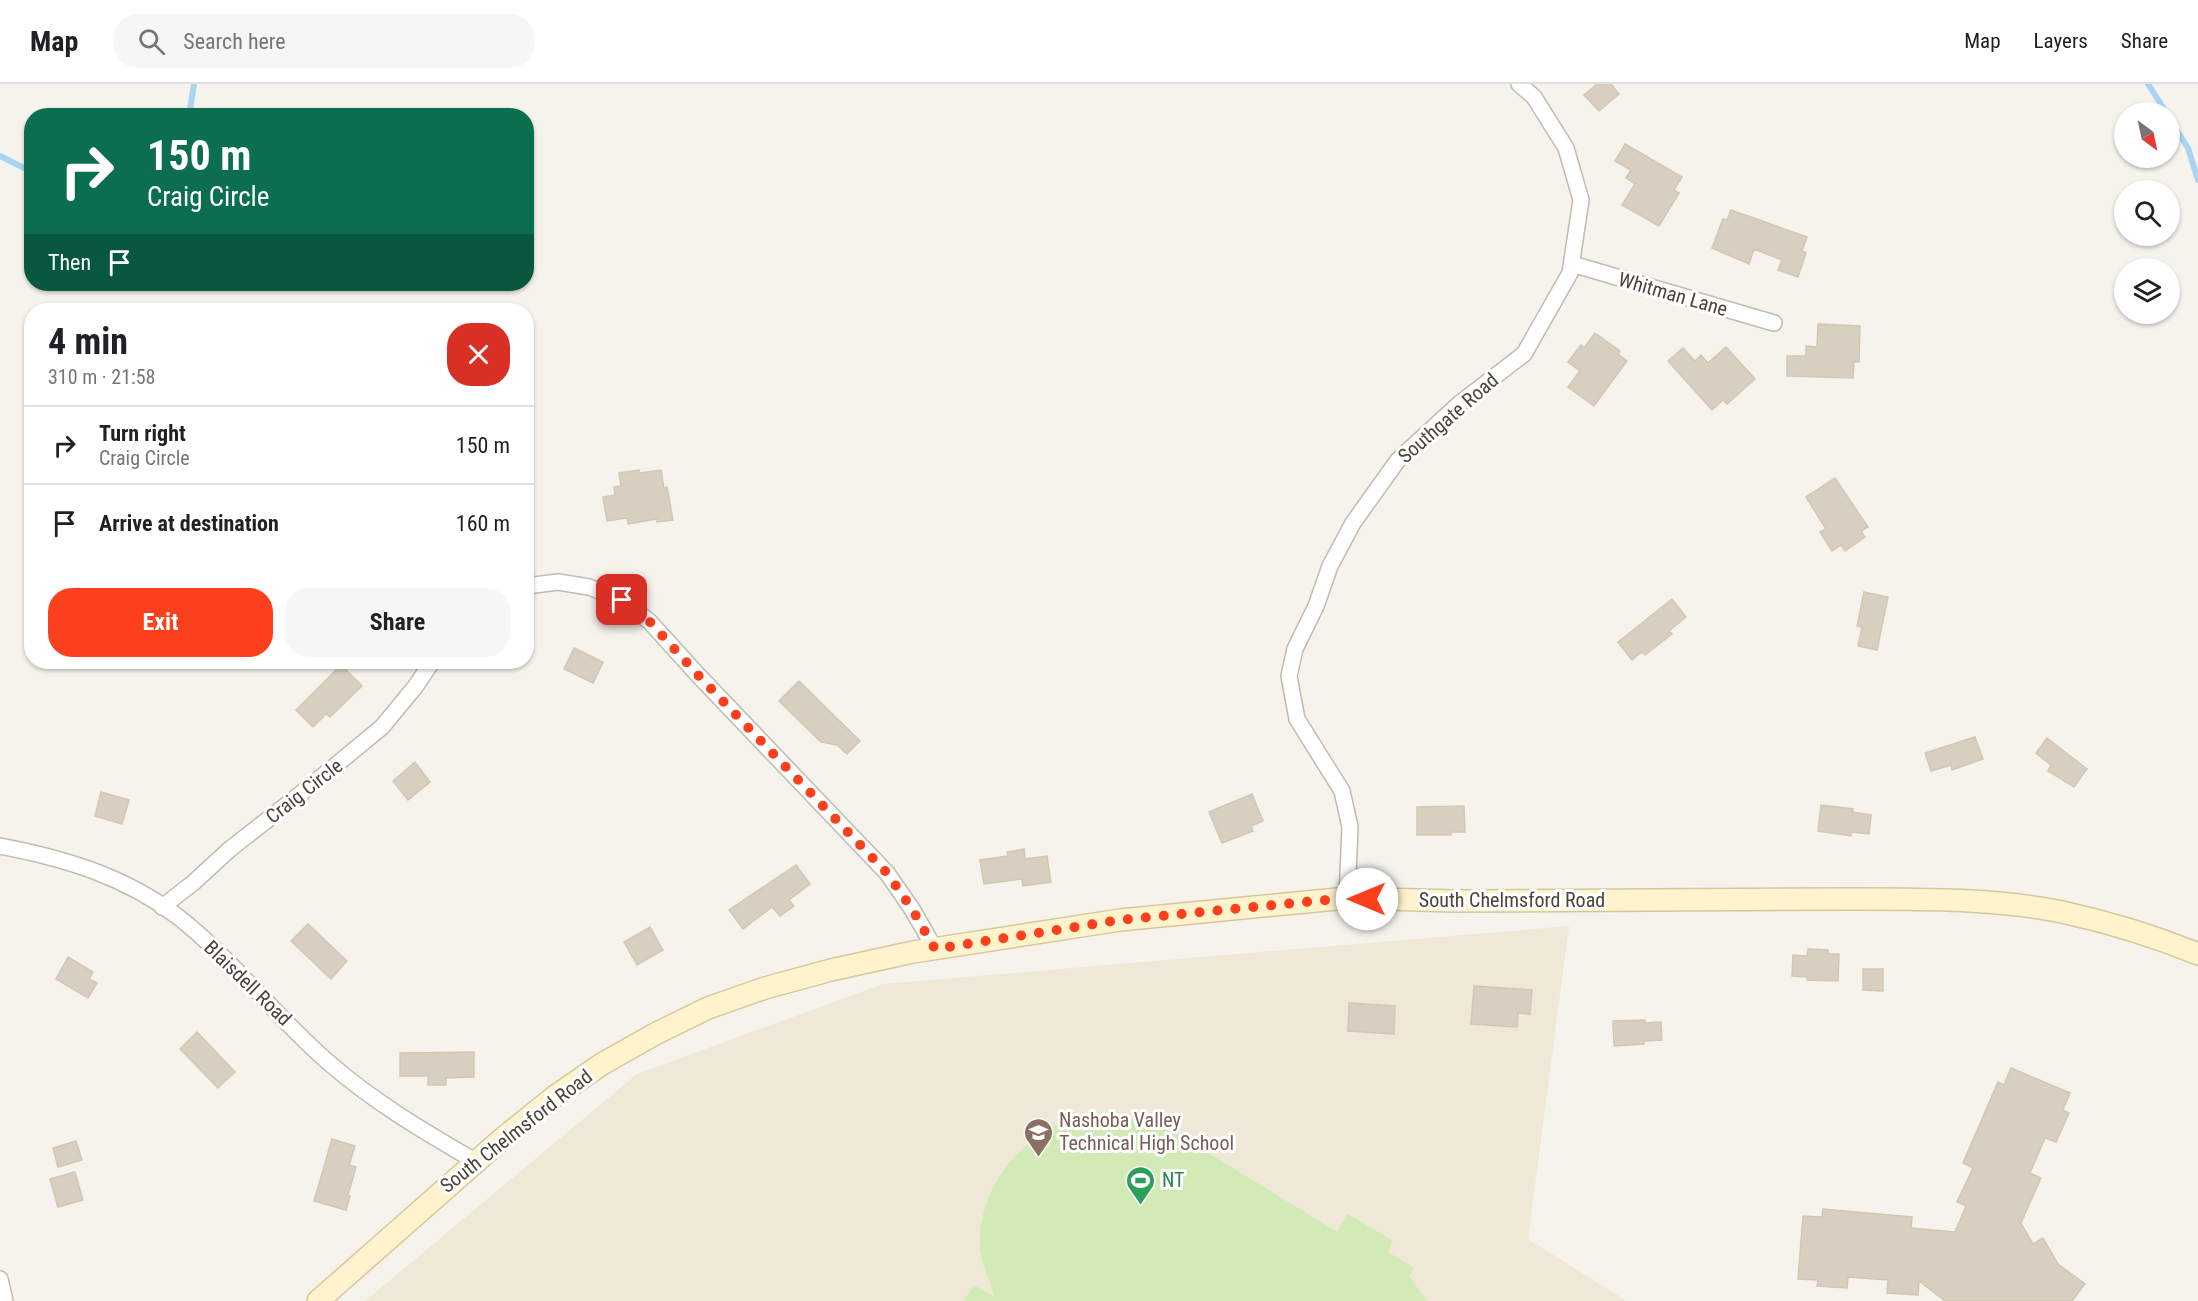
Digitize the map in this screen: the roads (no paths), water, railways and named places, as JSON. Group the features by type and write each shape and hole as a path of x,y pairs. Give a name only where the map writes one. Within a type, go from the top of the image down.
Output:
{"main road":[{"name":"South Chelmsford Road","path":"318,1301 475,1161 554,1097 602,1064 708,1008 765,987 935,949 1120,920 1347,898 1454,901 1897,899 1995,904 2060,912 2168,942 2198,954"}],"street":[{"name":"Southgate Road","path":"1347,898 1350,827 1342,791 1297,719 1289,676 1295,650 1335,558 1353,523 1398,460 1459,404 1524,354 1570,273 1581,200 1566,148 1534,97 1519,84"},
{"name":"Whitman Lane","path":"1572,264 1774,323"},
{"path":"534,585 558,582 589,587 622,600 650,622 887,873 912,909 935,949"},
{"name":"Craig Circle","path":"162,907 193,883 230,849 382,727 427,669"},
{"name":"Blaisdell Road","path":"0,846 56,857 89,868 137,890 176,916 214,949 327,1061 397,1116 475,1161"},
{"path":"0,1279 5,1301"}],"waterway":[{"path":"190,108 194,84"},
{"path":"2148,84 2160,102"},
{"path":"2180,135 2188,148 2198,180"},
{"path":"0,156 24,168"}],"place":[{"name":"Nashoba Valley Technical High School","path":"1038,1158"},
{"name":"NT","path":"1141,1206"}]}
